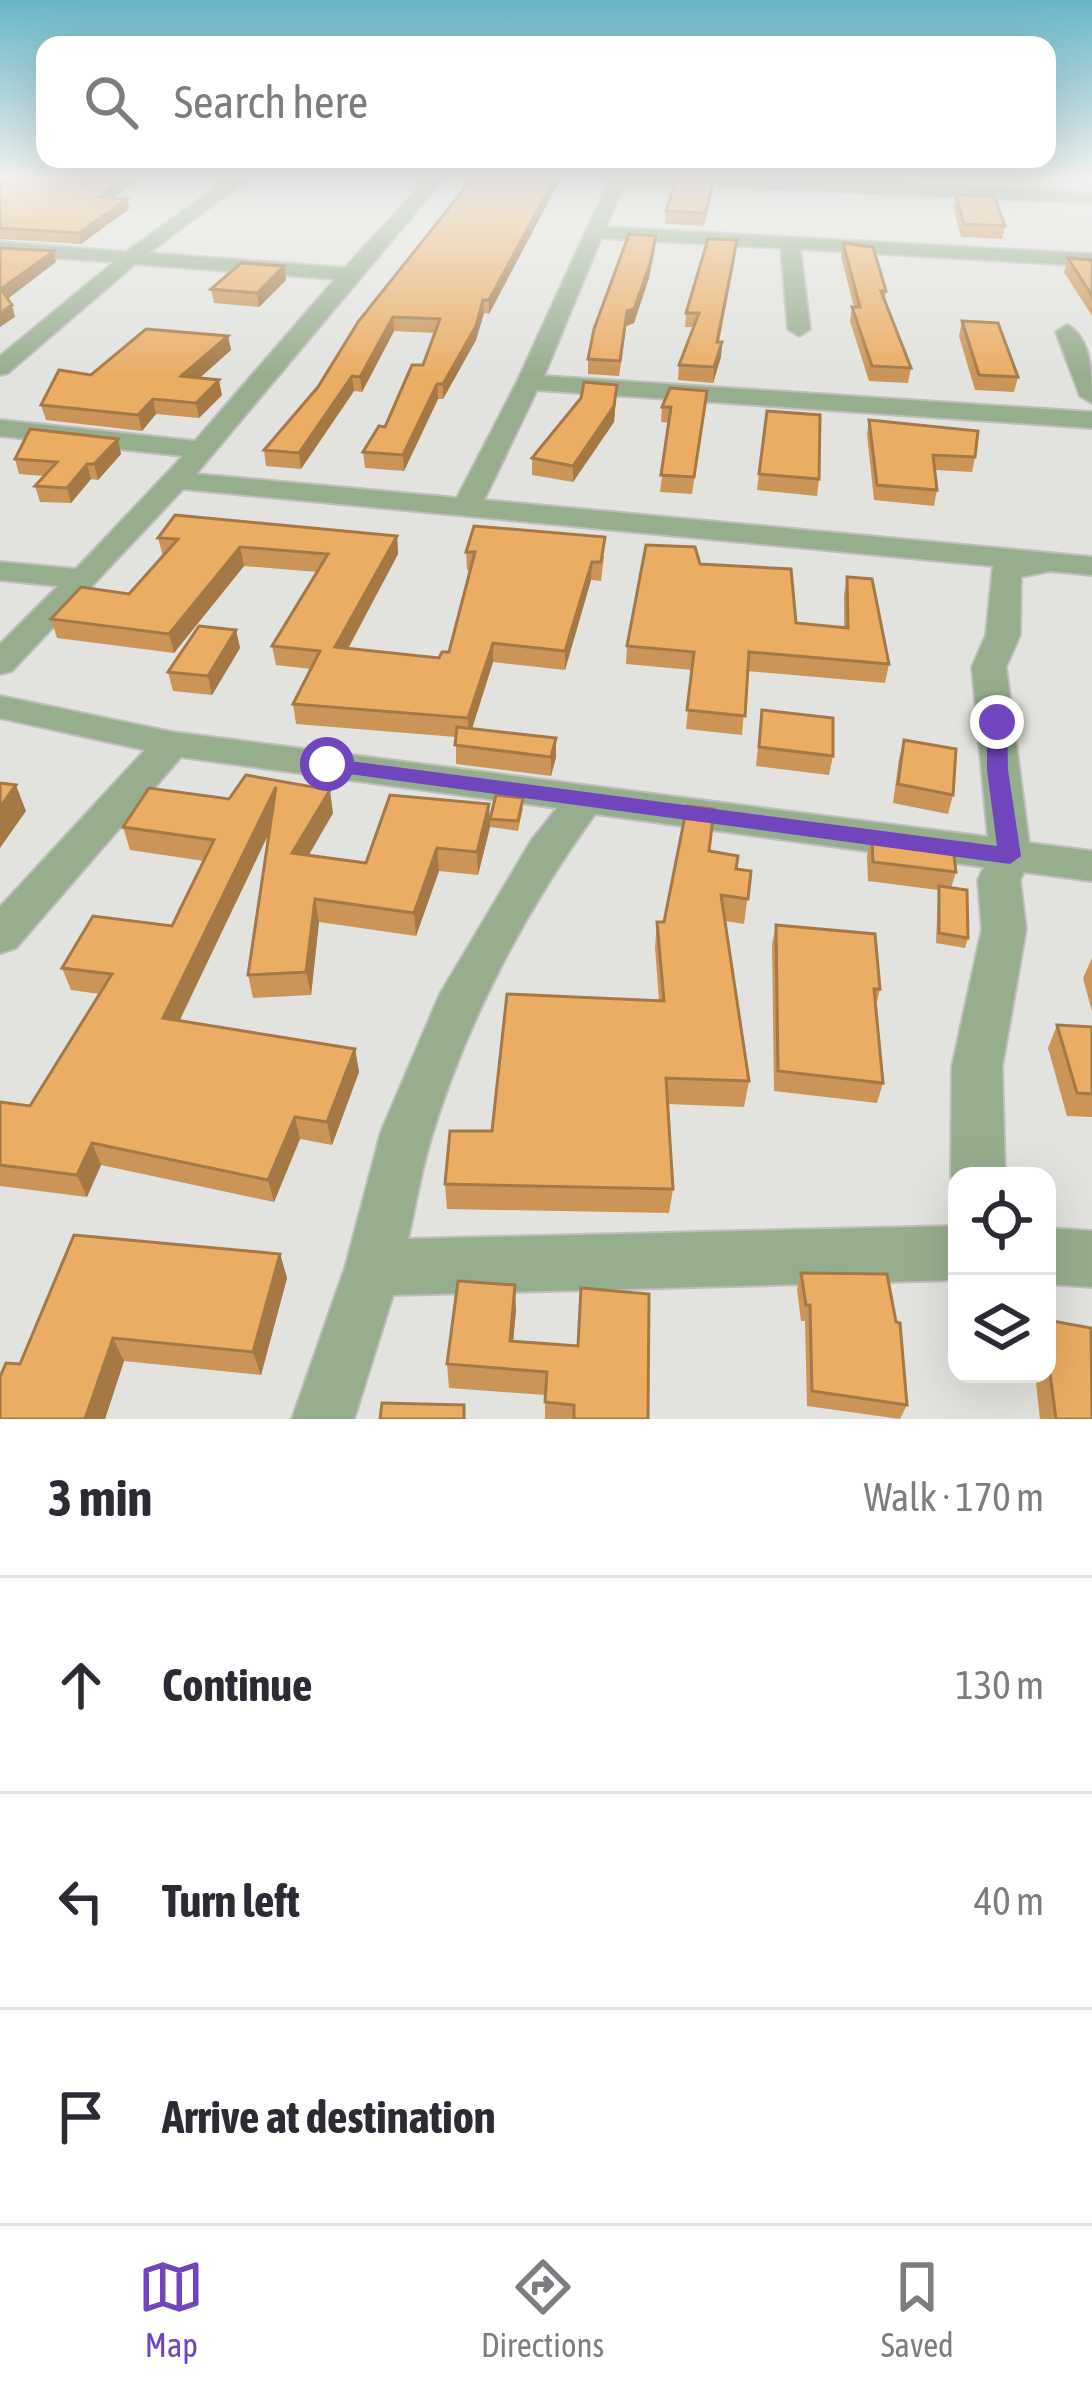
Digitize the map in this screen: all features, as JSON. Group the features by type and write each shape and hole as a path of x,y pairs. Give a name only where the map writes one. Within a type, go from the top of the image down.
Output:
{"street":[{"path":"0,368 152,242"},
{"path":"0,664 177,480 375,242"},
{"path":"466,509 529,382 587,242"},
{"path":"776,242 1092,260"},
{"path":"790,243 799,328"},
{"path":"0,248 345,274"},
{"path":"1067,332 1092,396"},
{"path":"529,382 1092,420"},
{"path":"0,428 202,450"},
{"path":"177,480 1085,565"},
{"path":"978,1167 977,1066 1004,929 999,880 1010,856 988,667 1003,635 1006,569 1085,565"},
{"path":"0,571 81,579"},
{"path":"0,707 172,743 1092,866"},
{"path":"0,936 172,743"},
{"path":"323,1419 373,1268 406,1132 463,994 546,851 586,798"},
{"path":"373,1268 948,1253"},
{"path":"1056,1257 1092,1259"}],"building":[{"path":"422,242 520,242 489,300 483,300 476,326 443,384 437,384 403,455 363,452 379,426 385,427 412,365 423,365 440,319 393,317 360,377 352,376 299,453 264,450 318,387 358,322"},
{"path":"626,242 655,242 634,309 627,311 620,361 588,359"},
{"path":"707,242 737,242 714,367 679,365 699,313 686,313"},
{"path":"843,243 873,247 886,291 881,291 911,368 872,366 852,307 860,307"},
{"path":"0,248 54,251 1,289 12,305 0,313"},
{"path":"1068,258 1092,260 1092,296"},
{"path":"241,263 284,266 257,293 211,289"},
{"path":"962,321 998,323 1018,377 979,375"},
{"path":"146,329 228,336 181,376 219,380 196,403 153,399 138,415 41,405 59,370 91,375"},
{"path":"584,382 617,385 614,406 573,466 532,458 581,398"},
{"path":"670,388 707,391 694,477 661,475 671,407 662,407"},
{"path":"767,411 820,415 819,479 759,474"},
{"path":"869,420 978,431 975,457 933,455 937,490 877,485"},
{"path":"30,429 118,439 67,488 35,486 57,462 15,459"},
{"path":"175,515 397,536 335,647 439,658 442,652 449,652 475,552 466,552 474,526 605,537 601,562 592,562 565,651 493,643 468,718 293,704 320,651 272,646 328,554 240,547 169,634 51,619 81,587 129,594 178,539 158,538"},
{"path":"646,545 695,547 700,564 791,569 796,623 848,628 847,577 872,579 889,664 749,652 745,716 687,710 694,652 627,646"},
{"path":"199,626 236,630 208,676 168,672"},
{"path":"762,710 833,718 833,756 759,747"},
{"path":"457,727 556,738 551,757 455,745"},
{"path":"904,740 956,749 953,795 898,784"},
{"path":"246,775 330,790 292,853 366,863 390,795 489,804 477,852 437,848 414,913 315,899 306,972 248,975 276,787 163,1018 355,1049 327,1122 295,1117 268,1180 92,1143 77,1175 0,1165 0,1102 30,1106 112,974 62,968 93,916 172,926 214,840 123,827 149,788 229,799"},
{"path":"0,783 16,785 0,807"},
{"path":"496,795 523,798 518,821 490,819"},
{"path":"687,806 714,809 709,851 738,856 736,869 751,871 748,899 721,895 749,1081 666,1078 673,1189 445,1184 450,1131 492,1131 507,994 664,1001 657,922 664,922"},
{"path":"872,836 953,847 956,872 873,862"},
{"path":"939,886 967,890 968,938 939,933"},
{"path":"776,925 875,934 880,989 874,989 883,1083 778,1071"},
{"path":"1057,1025 1092,1027 1092,1094 1077,1093"},
{"path":"74,1235 280,1254 253,1352 113,1338 85,1419 0,1419 0,1377 6,1363 20,1364"},
{"path":"801,1273 887,1274 896,1322 900,1323 907,1405 812,1391 810,1305 806,1305"},
{"path":"458,1281 515,1285 510,1341 578,1346 581,1288 649,1294 648,1419 574,1419 574,1405 545,1402 547,1372 447,1364"},
{"path":"1056,1322 1091,1328 1092,1419 1056,1419 1051,1383 1056,1383"},
{"path":"382,1403 464,1405 464,1419 380,1419"}],"route":[{"path":"327,764 1010,856 998,770 997,722"}]}
